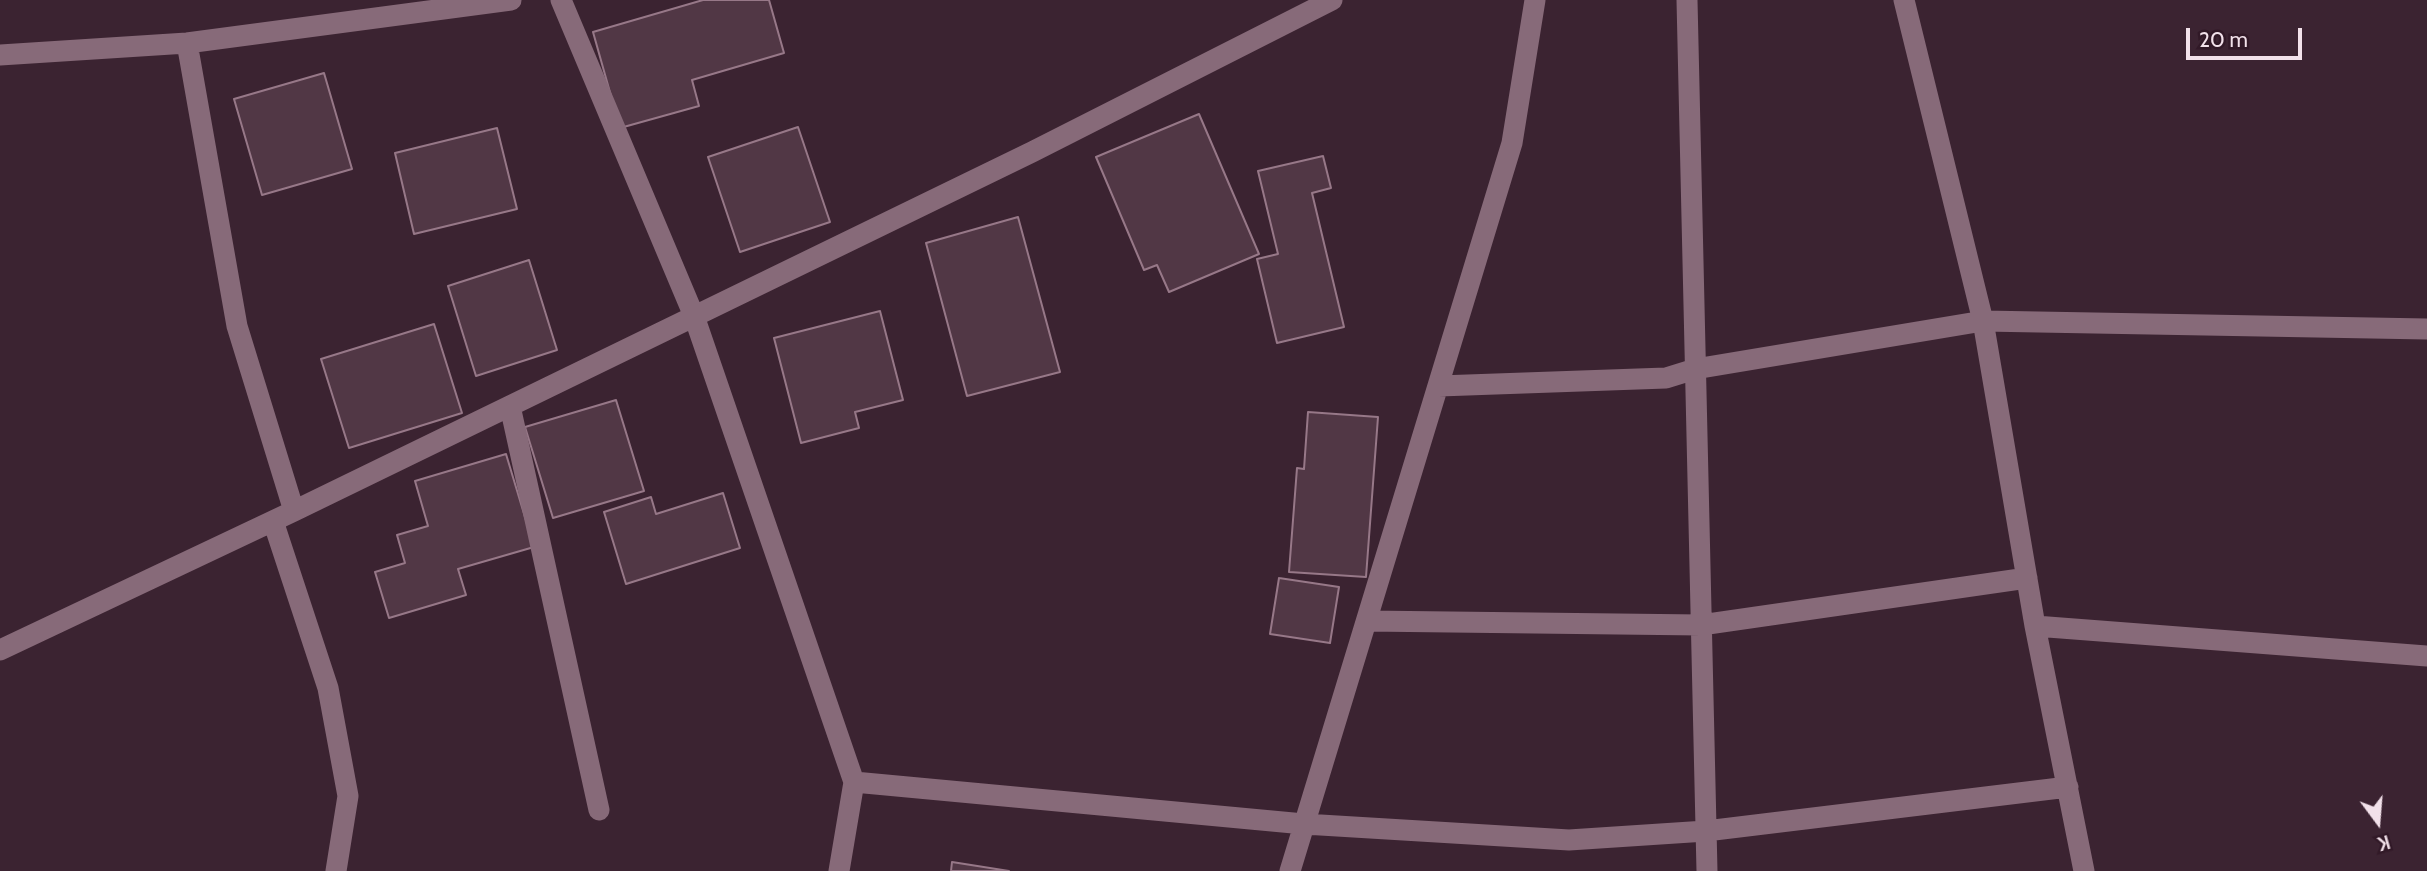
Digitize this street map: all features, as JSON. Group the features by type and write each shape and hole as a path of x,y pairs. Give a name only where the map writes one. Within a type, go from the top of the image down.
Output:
{"street":[{"path":"0,55 187,43 511,0"},
{"path":"561,0 694,316 854,782 839,871"},
{"path":"0,650 294,511 1032,152 1332,0"},
{"path":"1290,871 1512,142 1535,0"},
{"path":"1687,0 1707,871"},
{"path":"1904,0 1983,321 2035,626 2084,871"},
{"path":"187,43 237,326 294,511"},
{"path":"1439,386 1666,378 1695,369 1983,321 2427,329"},
{"path":"510,406 599,810"},
{"path":"273,521 328,688 348,796 336,871"},
{"path":"1367,621 1701,625 2027,578"},
{"path":"2035,626 2427,656"},
{"path":"854,782 1304,824 1569,840 1706,831 2068,788"}],"building":[{"path":"703,0 769,0 784,53 692,80 699,106 620,128 593,32"},
{"path":"324,73 352,169 262,195 234,99"},
{"path":"1199,114 1259,254 1169,292 1157,265 1144,270 1096,157"},
{"path":"798,127 830,222 740,252 708,157"},
{"path":"497,128 517,209 414,234 395,153"},
{"path":"1323,156 1331,188 1312,193 1344,327 1277,343 1257,259 1278,254 1258,171"},
{"path":"1018,217 1060,372 967,396 926,243"},
{"path":"529,260 557,350 476,376 448,286"},
{"path":"880,311 903,400 855,412 859,428 801,443 774,338"},
{"path":"434,324 462,413 349,448 321,359"},
{"path":"616,400 644,491 553,518 525,427"},
{"path":"1308,412 1378,417 1366,577 1289,572 1297,468 1304,469"},
{"path":"506,454 534,547 458,569 466,595 389,618 375,572 405,563 397,535 428,526 415,481"},
{"path":"723,493 740,548 626,584 604,512 651,497 656,514"},
{"path":"1279,578 1339,587 1330,643 1270,634"},
{"path":"952,862 1009,871 951,871"}]}
